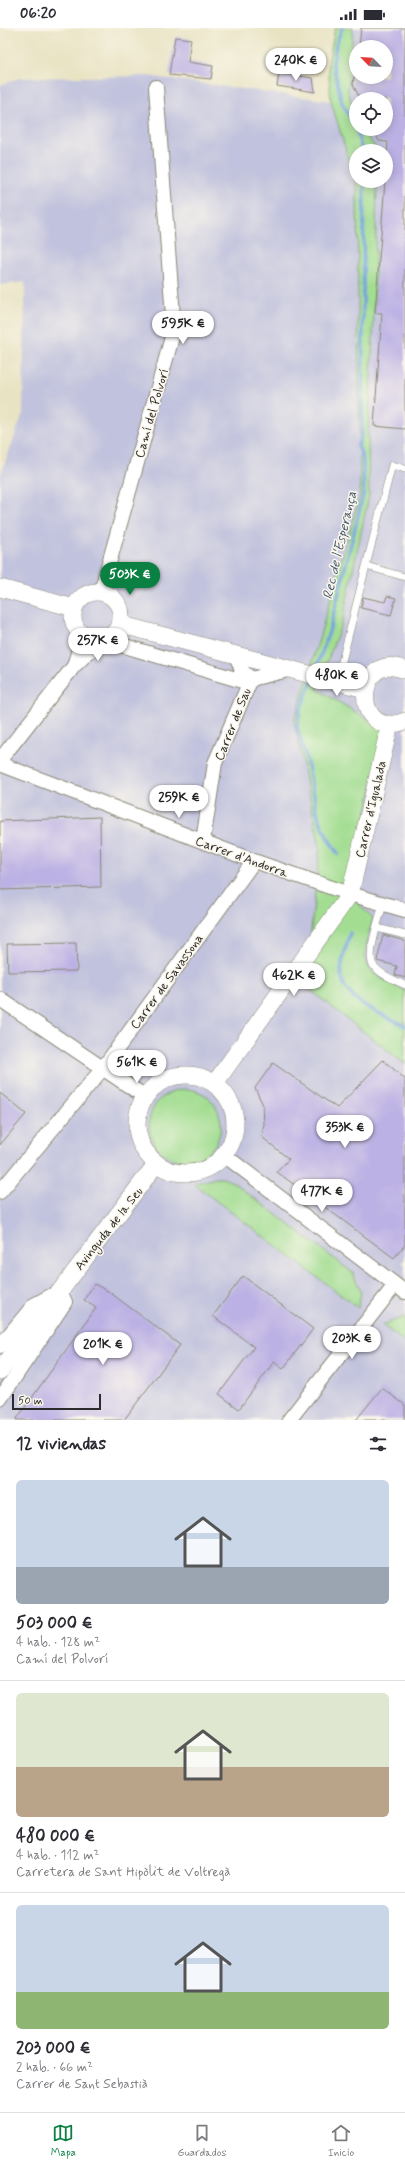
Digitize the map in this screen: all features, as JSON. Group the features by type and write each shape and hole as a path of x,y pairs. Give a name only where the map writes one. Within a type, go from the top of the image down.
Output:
{"street":[{"name":"Camí del Polvorí","path":"101,592 174,330 156,87"},
{"path":"0,588 74,608"},
{"path":"0,760 74,666 104,638 116,631 119,624 120,607 109,594 92,592 84,595 74,608 73,617 75,626 83,636 94,640 104,638 118,644 250,681 293,669"},
{"path":"119,624 314,674 365,689"},
{"path":"74,666 83,636"},
{"path":"236,654 242,670 250,681"},
{"path":"397,722 376,719 370,712 366,703 365,689 377,672 392,667 404,666"},
{"name":"Carrer de Sau","path":"203,841 215,763 250,681"},
{"name":"Carrer d'Igualada","path":"350,894 397,722"},
{"name":"Carrer d'Andorra","path":"0,764 254,861 350,894 405,910"},
{"name":"Carrer de Savassona","path":"0,1192 103,1068 254,861"},
{"path":"215,1083 350,894"},
{"path":"0,999 144,1096"},
{"path":"179,1074 198,1075 215,1083 226,1094 233,1109 236,1124 233,1140 224,1156 211,1167 193,1173 174,1172 156,1164 143,1150 136,1130 138,1110 144,1096 161,1080 179,1074"},
{"path":"224,1156 400,1288 289,1420"},
{"name":"Avinguda de la Seu","path":"0,1371 156,1164"},
{"path":"0,1399 65,1302 60,1291"},
{"name":"Avinguda de la Seu","path":"0,1346 34,1305 60,1291"}],"lane":[{"path":"337,681 392,465 405,469"},
{"path":"366,566 405,576"},
{"path":"383,904 370,954 373,964 386,976 405,985"},
{"path":"377,928 405,936"}],"shaded area":[{"path":"353,28 405,28 405,990 386,982 370,970 365,959 364,950 373,919 350,894 317,689 342,622 369,495 368,434 374,314 377,188 393,188 393,144 372,144 367,136 393,136 393,92 349,92 349,97 347,92 349,71 349,84 393,84 393,40 352,40"},
{"path":"147,76 331,101 349,160 349,188 357,188 360,495 309,674 294,721 320,847 305,986 405,1064 405,1258 402,1263 405,1265 405,1420 0,1420 0,476 23,413 25,282 0,285 0,85 20,78"}],"green space":[{"path":"335,28 353,28 352,40 349,40 349,136 367,136 373,144 349,144 349,161 331,101 328,64"},
{"path":"357,188 377,188 374,314 368,434 369,495 342,622 317,689 384,729 350,894 373,919 366,947 367,964 379,977 405,990 405,1064 305,986 320,847 294,721 309,674 360,495"},
{"path":"185,1089 199,1092 211,1099 218,1111 221,1125 218,1139 211,1151 199,1158 185,1161 171,1158 159,1151 152,1139 149,1125 152,1111 159,1099 171,1092"},
{"path":"216,1178 223,1178 233,1182 353,1273 361,1292 358,1308 194,1184"},
{"path":"405,1318 405,1342 382,1325"}],"building":[{"path":"361,28 405,28 405,429 374,426 382,313 375,313 385,188 393,188 393,144 379,141 376,136 393,136 393,92 357,92 353,84 393,84 393,40 360,40"},
{"path":"175,37 191,39 188,62 213,66 211,79 169,75"},
{"path":"279,73 313,78 315,92 277,86"},
{"path":"387,596 396,598 391,615 361,608 363,597 385,602"},
{"path":"100,817 101,887 0,890 0,821"},
{"path":"383,935 405,941 405,978 395,975 397,966 377,961"},
{"path":"76,943 77,971 8,972 7,944"},
{"path":"383,1060 405,1079 405,1245 394,1258 277,1172 289,1159 262,1137 264,1124 263,1105 255,1088 273,1063 337,1108"},
{"path":"0,1093 26,1114 0,1145"},
{"path":"243,1276 313,1329 283,1369 274,1362 239,1409 219,1394 254,1347 213,1316"},
{"path":"94,1284 108,1291 180,1345 124,1420 16,1420 96,1308 84,1300"},
{"path":"382,1388 405,1405 405,1420 356,1420"}],"waterway":[{"name":"Rec de l'Esperança","path":"342,28 336,45 333,64 342,103 356,128 360,144"},
{"name":"Rec de l'Esperança","path":"315,672 329,632 364,492 363,460 358,445 362,434 364,188"},
{"name":"Rec de l'Esperança","path":"312,680 300,710 297,727 308,766 318,816 327,837 338,854"},
{"name":"Rec de l'Esperança","path":"350,933 341,968 343,983 348,992 376,1012 405,1026"}]}
